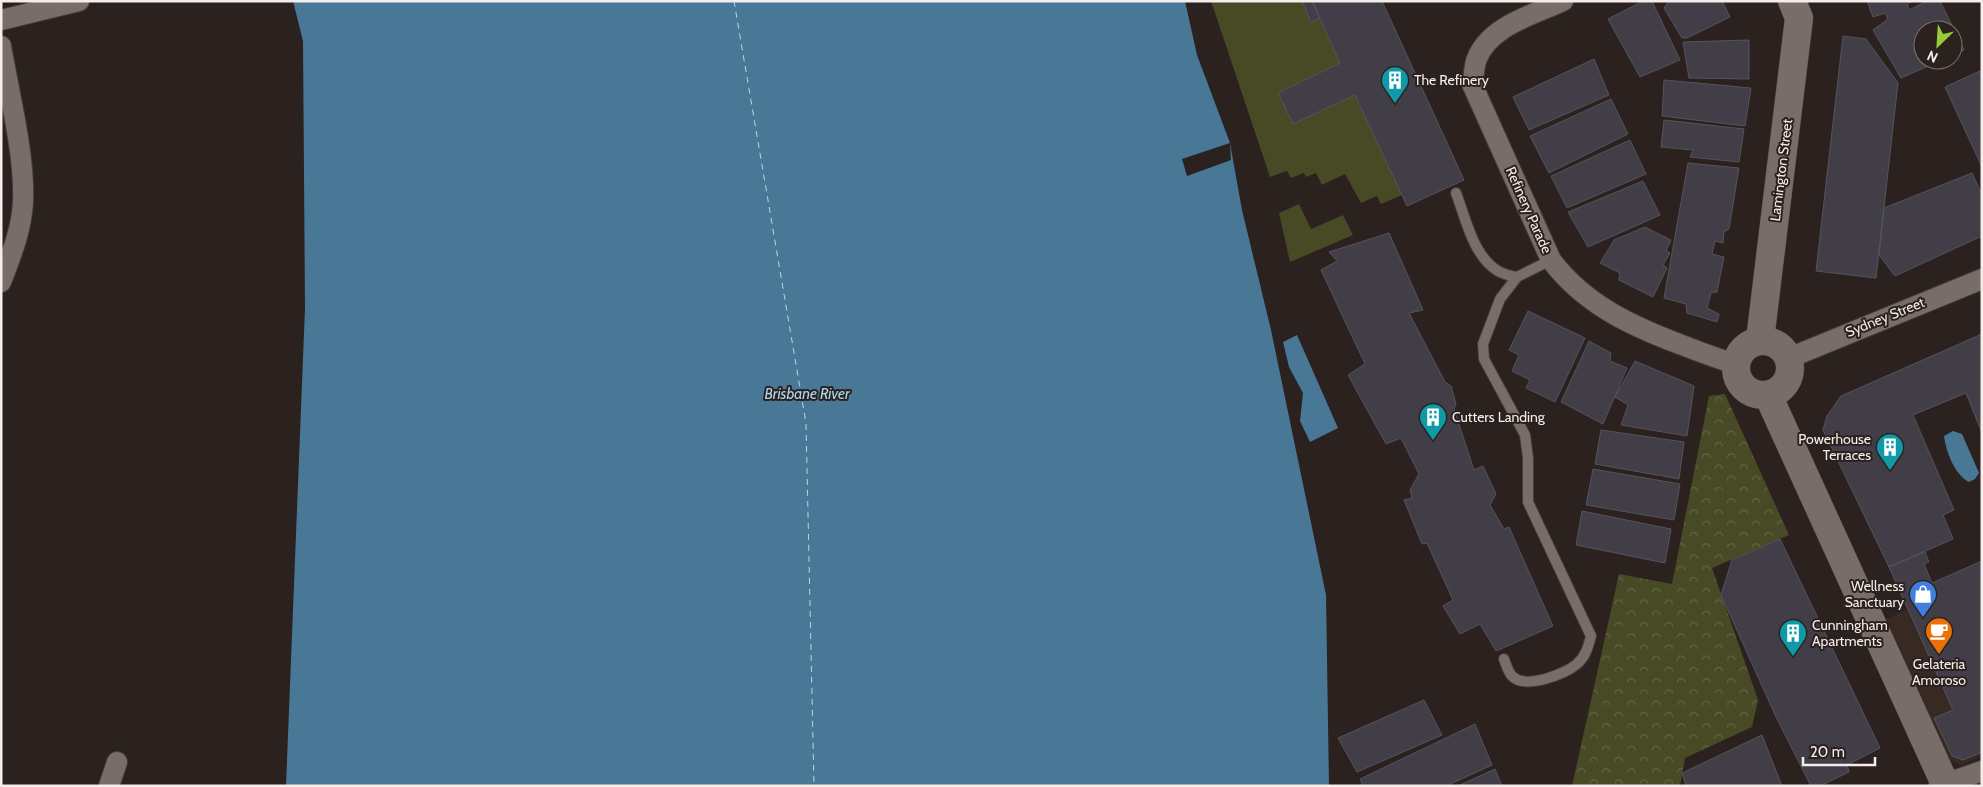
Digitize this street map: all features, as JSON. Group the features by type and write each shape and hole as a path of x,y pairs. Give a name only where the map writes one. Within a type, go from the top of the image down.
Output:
{"street":[{"path":"1,20 79,1"},
{"name":"Refinery Parade","path":"1563,1 1501,29 1486,43 1476,61 1472,84 1551,260 1566,280 1615,316 1645,331 1736,364"},
{"name":"Lamington Street","path":"1760,340 1799,18 1792,1"},
{"path":"1,46 21,166 23,202 18,238 1,282"},
{"name":"Sydney Street","path":"1789,358 1805,349 1982,279"},
{"path":"1760,340 1778,344 1789,358 1791,365 1783,388 1768,395 1752,393 1744,388 1736,373 1736,364 1744,348 1760,340"},
{"path":"1768,395 1943,785 1982,771"},
{"path":"109,786 117,762"}],"lane":[{"path":"1456,193 1475,243 1484,258 1499,272 1517,277"},
{"path":"1504,659 1512,676 1523,683 1538,682 1576,664 1587,652 1591,636 1528,502 1528,458 1525,435 1484,359 1484,344 1500,299 1517,277 1551,260"}],"shaded area":[{"path":"1907,609 1963,732 1982,724 1982,756 1962,765 1950,761 1886,619"}],"green space":[{"path":"1211,1 1302,1 1320,18 1340,63 1279,93 1355,95 1402,195 1381,204 1377,196 1361,203 1345,174 1322,185 1316,173 1306,177 1304,173 1291,178 1287,171 1270,177"},
{"path":"1299,204 1311,229 1343,215 1353,235 1290,262 1279,213"},
{"path":"1725,394 1789,535 1712,568 1758,700 1752,727 1685,758 1680,786 1572,786 1619,574 1672,584 1709,396"}],"water":[{"name":"Brisbane River","path":"293,1 1185,1 1197,55 1230,143 1242,210 1271,330 1326,595 1329,786 286,786 305,308 303,41"},
{"path":"1297,335 1338,428 1310,442 1300,421 1303,393 1289,367 1283,342"},
{"path":"1953,431 1962,434 1979,473 1975,479 1969,482 1955,469 1947,449 1944,436"}],"pier":[{"path":"1230,143 1231,160 1187,176 1182,159"}],"building":[{"path":"1302,1 1312,1 1320,18 1311,22"},
{"name":"The Refinery","path":"1312,1 1382,1 1464,180 1407,206 1355,95 1293,124 1278,93 1340,63"},
{"path":"1643,1 1652,1 1680,60 1640,77 1608,19"},
{"path":"1669,1 1722,1 1730,17 1687,38 1682,38 1664,8"},
{"path":"1867,1 1913,1 1907,4 1909,10 1927,1 1940,1 1949,20 1913,20 1913,70 1919,70 1901,78 1873,30 1888,19 1885,13 1873,17"},
{"path":"1843,36 1866,39 1898,83 1876,278 1816,271"},
{"path":"1749,40 1749,79 1689,78 1683,42"},
{"path":"1594,59 1609,95 1529,130 1513,97"},
{"path":"1982,70 1982,167 1945,87"},
{"path":"1664,80 1751,88 1745,126 1662,116"},
{"path":"1611,99 1628,134 1549,173 1530,136"},
{"path":"1664,120 1744,129 1739,162 1690,157 1693,150 1661,147"},
{"path":"1630,140 1646,174 1567,208 1551,176"},
{"path":"1688,163 1739,168 1729,229 1724,232 1723,243 1715,241 1712,254 1724,257 1717,292 1711,293 1707,308 1719,314 1717,322 1687,313 1686,304 1664,298"},
{"path":"1972,173 1982,195 1982,236 1895,276 1879,255 1884,208"},
{"path":"1643,181 1660,215 1588,247 1568,212"},
{"path":"1645,227 1671,240 1666,251 1670,253 1663,265 1667,268 1653,297 1619,280 1620,273 1600,263 1614,240"},
{"name":"Cutters Landing","path":"1389,233 1423,310 1409,313 1445,382 1451,386 1456,404 1454,409 1474,470 1483,466 1496,494 1490,505 1504,529 1509,527 1553,626 1496,651 1480,624 1460,634 1443,606 1453,600 1427,543 1422,544 1404,500 1412,498 1410,490 1419,474 1401,438 1386,444 1348,375 1365,364 1321,270 1337,261 1329,252"},
{"path":"1528,311 1585,338 1555,402 1526,388 1530,380 1512,371 1519,355 1509,350"},
{"name":"Powerhouse Terraces","path":"1982,334 1982,433 1966,393 1913,415 1954,510 1943,515 1953,539 1889,567 1823,430 1827,416 1841,396"},
{"path":"1589,341 1611,353 1610,361 1627,368 1603,424 1561,402"},
{"path":"1635,361 1694,386 1687,436 1621,425 1628,405 1615,397"},
{"path":"1601,430 1684,442 1679,479 1595,464"},
{"path":"1593,469 1680,484 1674,520 1586,505"},
{"path":"1582,511 1671,529 1665,563 1576,545"},
{"name":"Cunningham Apartments","path":"1780,539 1880,748 1847,765 1849,772 1820,786 1811,786 1777,719 1721,595 1732,560"},
{"path":"1925,552 1929,562 1924,564 1932,583 1982,561 1982,752 1963,760 1952,756 1934,718 1953,710 1889,567"},
{"path":"1424,700 1442,735 1357,772 1338,738"},
{"path":"1475,724 1492,765 1446,786 1363,786 1360,779"},
{"path":"1762,735 1782,786 1686,786 1682,773"},
{"path":"1495,769 1502,786 1458,786"}],"ferry route":[{"path":"734,1 806,423 814,786"}],"place":[{"name":"The Refinery","path":"1395,104"},
{"name":"Cutters Landing","path":"1433,441"},
{"name":"Powerhouse Terraces","path":"1890,471"},
{"name":"Wellness Sanctuary","path":"1923,618"},
{"name":"Gelateria Amoroso","path":"1939,655"},
{"name":"Cunningham Apartments","path":"1793,657"}]}
